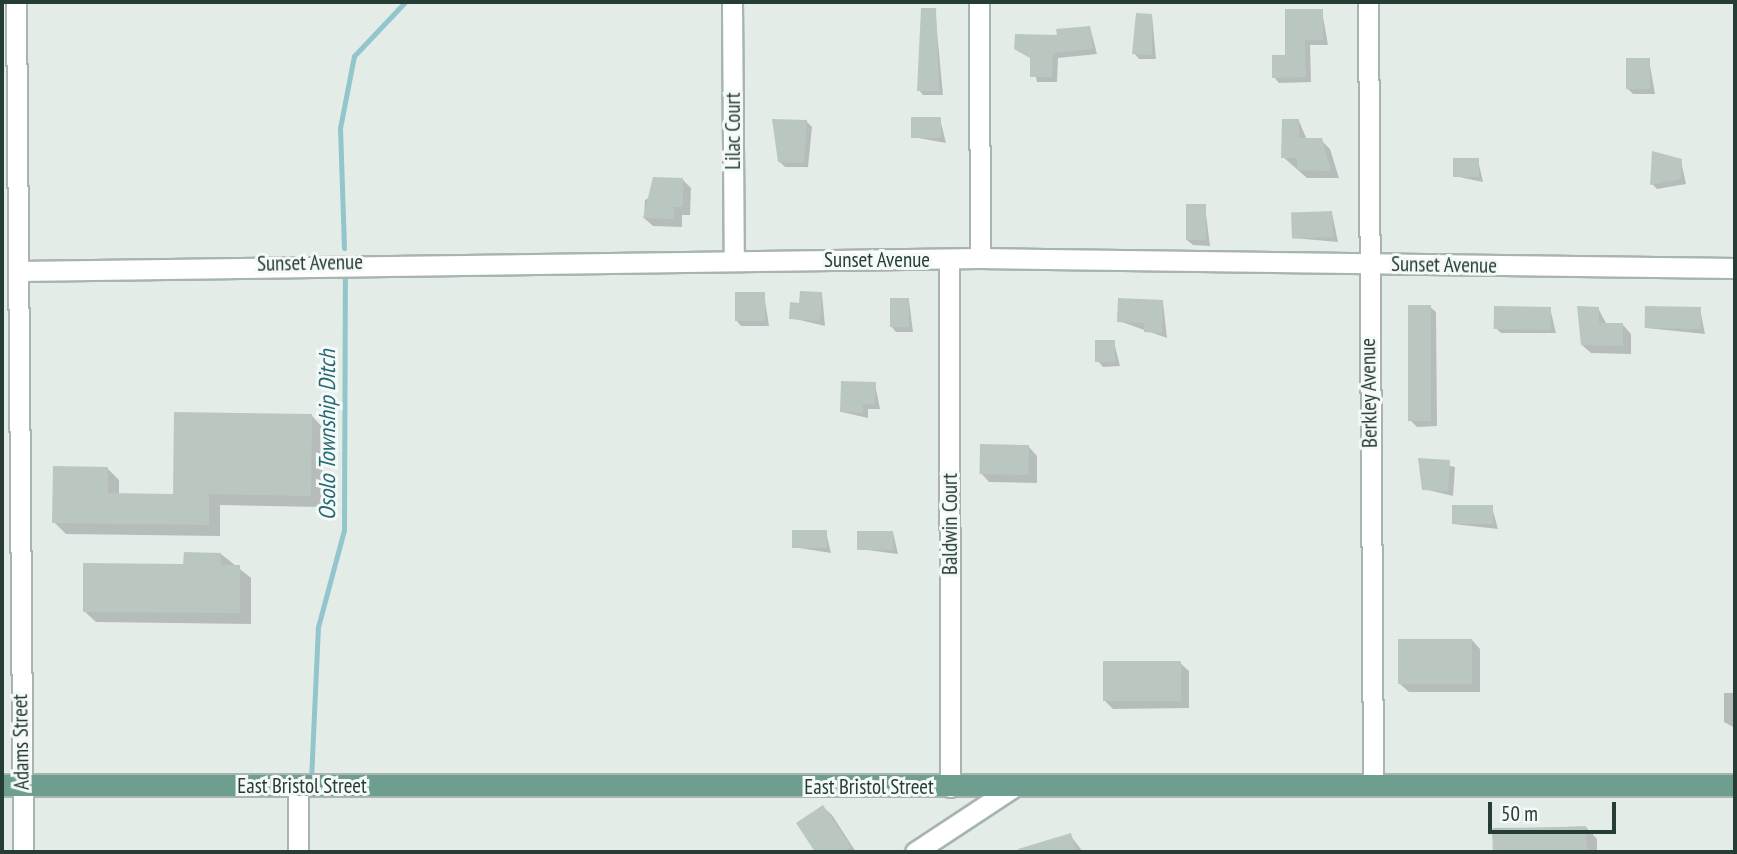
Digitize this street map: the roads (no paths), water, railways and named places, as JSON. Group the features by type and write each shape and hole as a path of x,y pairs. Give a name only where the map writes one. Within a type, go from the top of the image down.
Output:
{"main road":[{"name":"East Bristol Street","path":"12,785 1735,785"}],"street":[{"name":"Adams Street","path":"16,2 18,271 12,785 23,852"},
{"name":"Lilac Court","path":"732,2 734,259"},
{"path":"979,2 980,258"},
{"name":"Berkley Avenue","path":"1368,2 1373,783"},
{"name":"Sunset Avenue","path":"18,271 734,259 949,261 980,258 1735,268"},
{"name":"Baldwin Court","path":"949,261 950,787"},
{"path":"298,786 298,852"},
{"path":"915,852 1015,786"}],"waterway":[{"name":"Osolo Township Ditch","path":"344,248 340,128 354,56 405,2"},
{"name":"Osolo Township Ditch","path":"311,780 318,627 344,530 345,276"}]}
